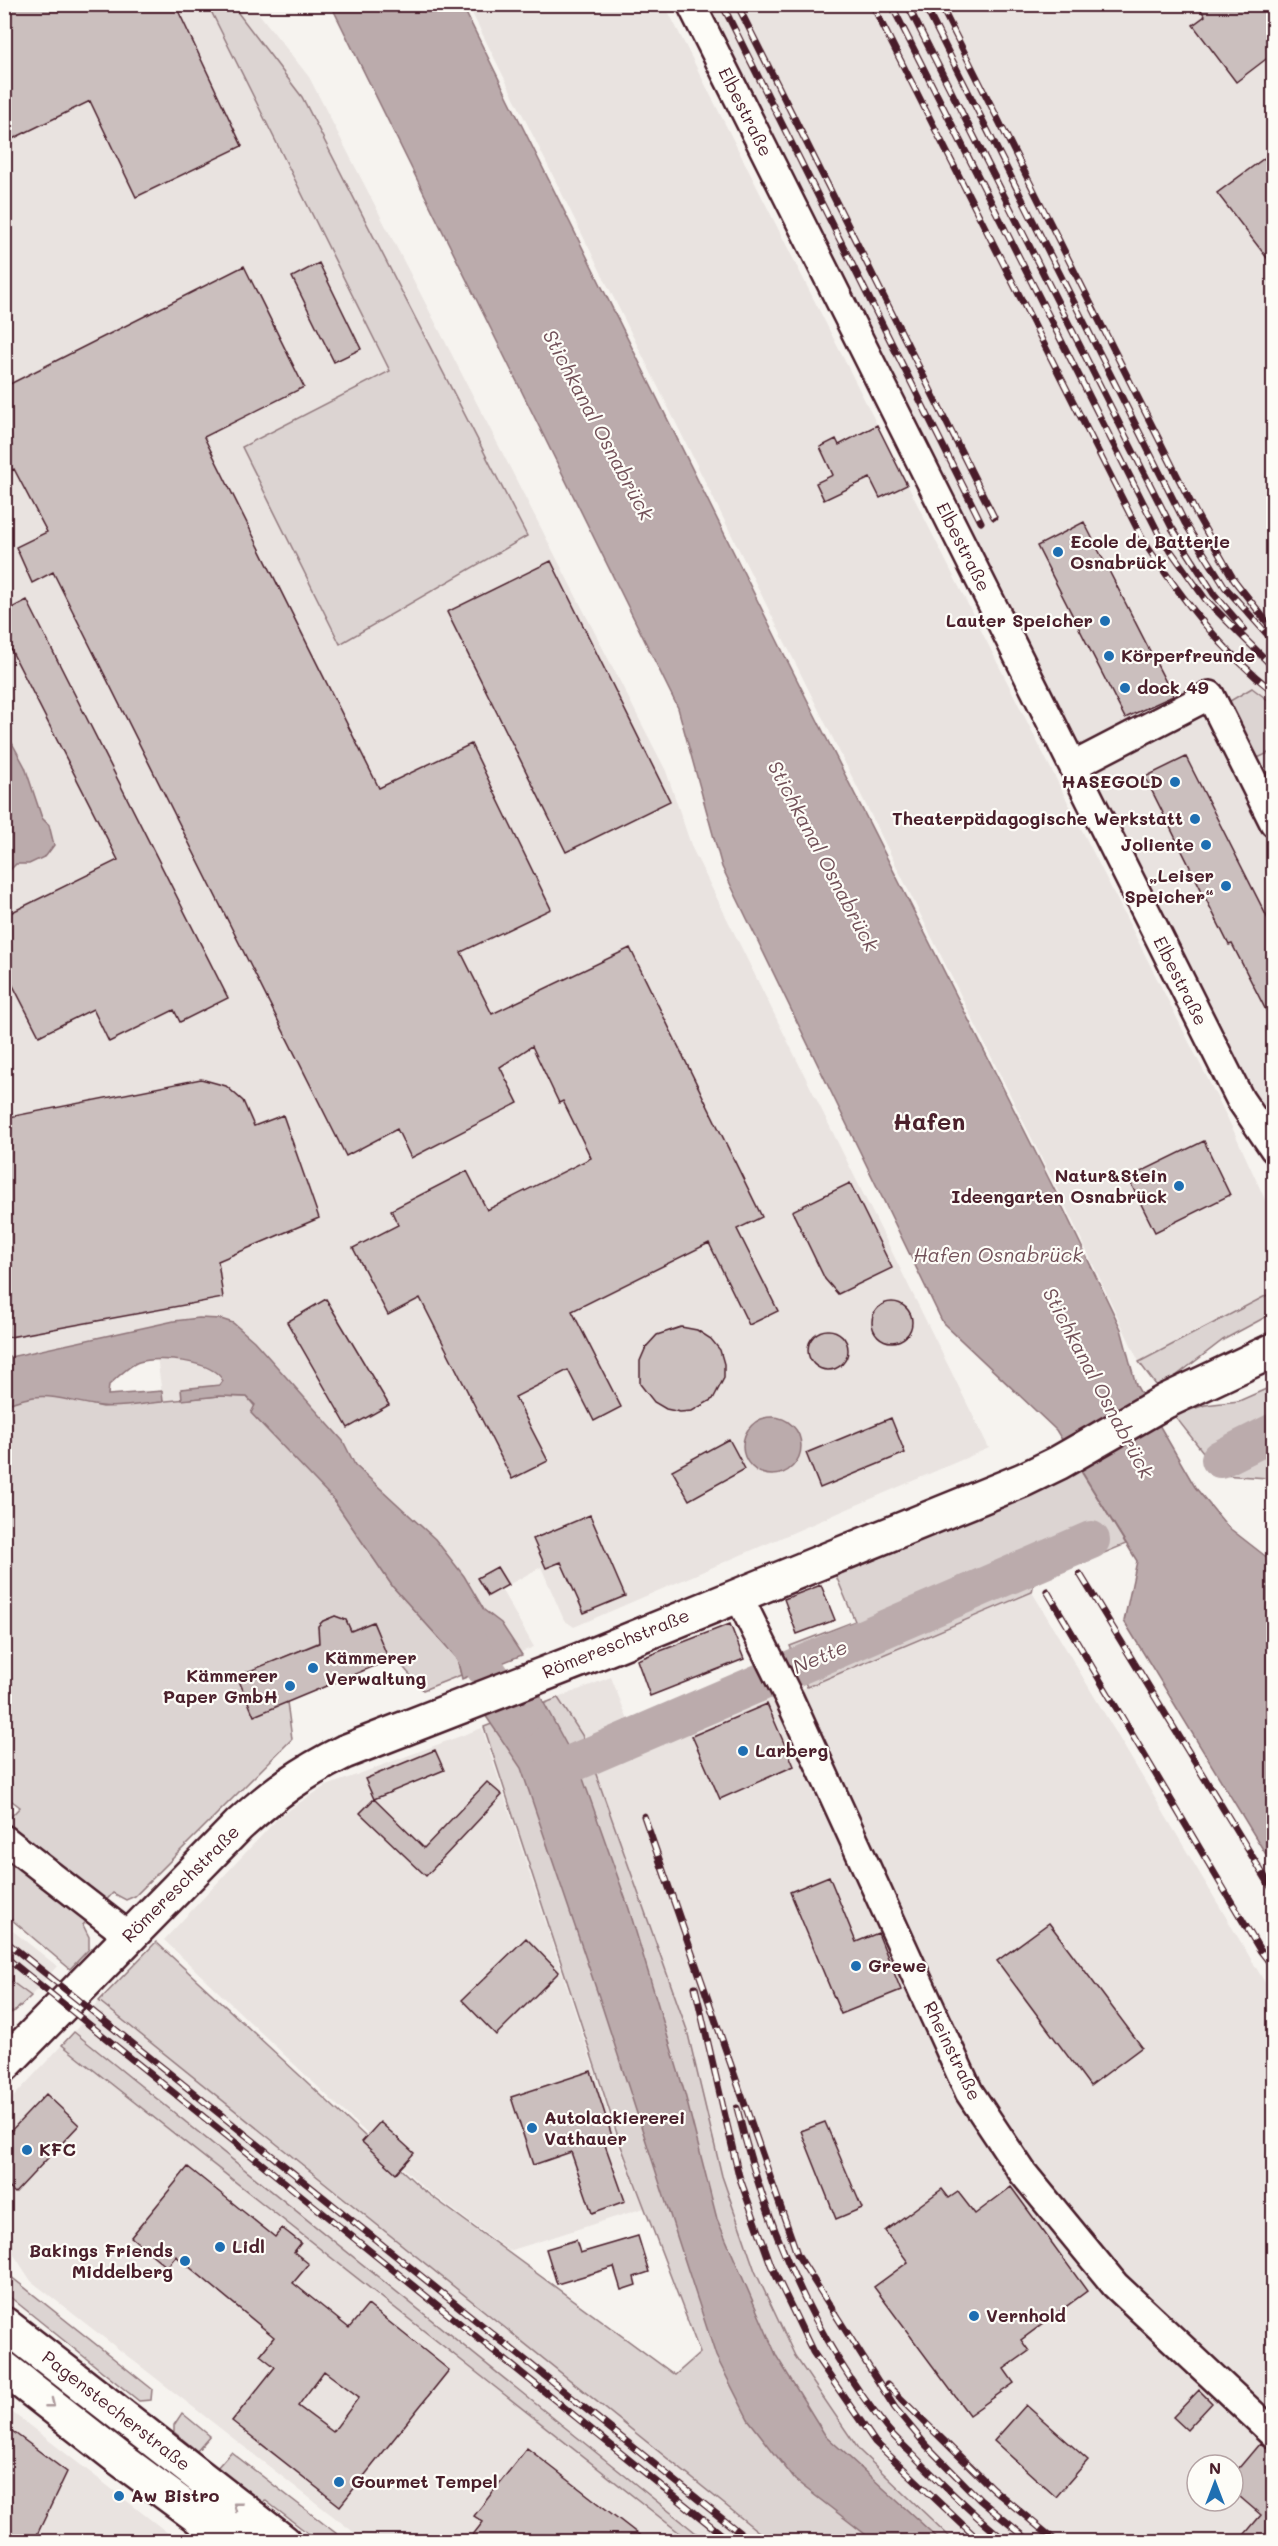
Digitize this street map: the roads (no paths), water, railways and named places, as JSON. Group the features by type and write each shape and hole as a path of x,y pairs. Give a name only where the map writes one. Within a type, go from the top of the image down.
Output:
{"main road":[{"name":"Römereschstraße","path":"4,2065 17,2042 52,2019 198,1864 279,1789 344,1752 1023,1480 1058,1463 1166,1401 1274,1350"},
{"name":"Pagenstecherstraße","path":"4,2324 284,2541"},
{"name":"Pagenstecherstraße","path":"4,2368 232,2541"}],"street":[{"name":"Elbestraße","path":"691,4 1240,1099 1274,1149"},
{"path":"1073,766 1209,695 1274,824"},
{"name":"Rheinstraße","path":"738,1595 764,1644 975,2101 1023,2173 1115,2285 1274,2434"},
{"path":"4,1839 129,1936"}],"water":[{"name":"Hafen Osnabrück","path":"331,5 462,5 783,652 1056,1193 1121,1329 1136,1385 1195,1487 1228,1527 1273,1562 1273,1866 1124,1621 1137,1561 1056,1430 943,1323 722,867 678,708"},
{"path":"5,730 25,767 42,818 49,825 54,845 46,856 29,864 16,864 5,875"},
{"path":"199,1318 221,1319 233,1323 254,1341 343,1441 355,1465 435,1539 464,1576 484,1610 501,1623 522,1655 462,1679 457,1658 393,1587 333,1499 251,1413 255,1405 247,1397 219,1396 182,1400 181,1389 220,1385 223,1381 208,1368 185,1361 148,1360 131,1366 109,1385 108,1395 162,1391 163,1402 109,1407 54,1397 33,1397 5,1405 5,1358 174,1321"},
{"path":"772,1417 783,1419 796,1430 801,1446 799,1457 788,1470 772,1475 761,1473 748,1462 743,1446 745,1435 756,1422"},
{"path":"531,1679 580,1770 629,1909 685,2094 717,2219 777,2357 825,2435 941,2541 874,2541 795,2480 748,2419 716,2356 599,1997 521,1768 475,1700"}],"waterway":[{"name":"Nette","path":"1220,1459 1274,1432"},
{"name":"Nette","path":"550,1773 1091,1540"},
{"path":"458,1628 520,1720"}],"railway":[{"path":"722,4 981,522"},
{"path":"737,4 994,517"},
{"path":"872,4 1144,542 1172,583 1219,641 1274,692"},
{"path":"891,4 1160,536 1206,600 1274,668"},
{"path":"907,4 1172,528 1214,594 1244,629"},
{"path":"924,4 1185,523 1225,587 1274,642"},
{"path":"940,4 1198,517 1234,580 1274,631"},
{"path":"1080,1574 1274,1892"},
{"path":"1047,1591 1260,1950 1274,1968"},
{"path":"644,1816 797,2254 895,2408 925,2444 980,2500 1031,2542"},
{"path":"4,1940 751,2542"},
{"path":"4,1956 731,2542"},
{"path":"695,1987 739,2176 771,2265 813,2352 875,2442 981,2542"},
{"path":"737,2108 748,2151 777,2235 813,2315 835,2353 893,2435 962,2503 1007,2542"},
{"path":"887,2385 993,2489 1057,2542"}],"place":[{"name":"Ecole de Batterie Osnabrück","path":"1058,552"},
{"name":"Lauter Speicher","path":"1105,621"},
{"name":"Körperfreunde","path":"1109,656"},
{"name":"dock 49","path":"1125,688"},
{"name":"HASEGOLD","path":"1175,782"},
{"name":"Theaterpädagogische Werkstatt","path":"1195,819"},
{"name":"Joliente","path":"1206,845"},
{"name":"„Leiser Speicher“","path":"1226,886"},
{"name":"Natur&Stein Ideengarten Osnabrück","path":"1179,1186"},
{"name":"Kämmerer Verwaltung","path":"313,1668"},
{"name":"Kämmerer Paper GmbH","path":"290,1686"},
{"name":"Larberg","path":"743,1751"},
{"name":"Grewe","path":"856,1966"},
{"name":"Autolackiererei Vathauer","path":"532,2128"},
{"name":"KFC","path":"27,2150"},
{"name":"Lidl","path":"220,2247"},
{"name":"Bakings Friends Middelberg","path":"185,2261"},
{"name":"Vernhold","path":"974,2316"},
{"name":"Gourmet Tempel","path":"339,2482"},
{"name":"Aw Bistro","path":"119,2496"}],"district":[{"name":"Hafen","path":"929,1122"}],"water label":[{"name":"Stichkanal Osnabrück","path":"598,425"},
{"name":"Stichkanal Osnabrück","path":"823,856"},
{"name":"Stichkanal Osnabrück","path":"1098,1383"}]}
